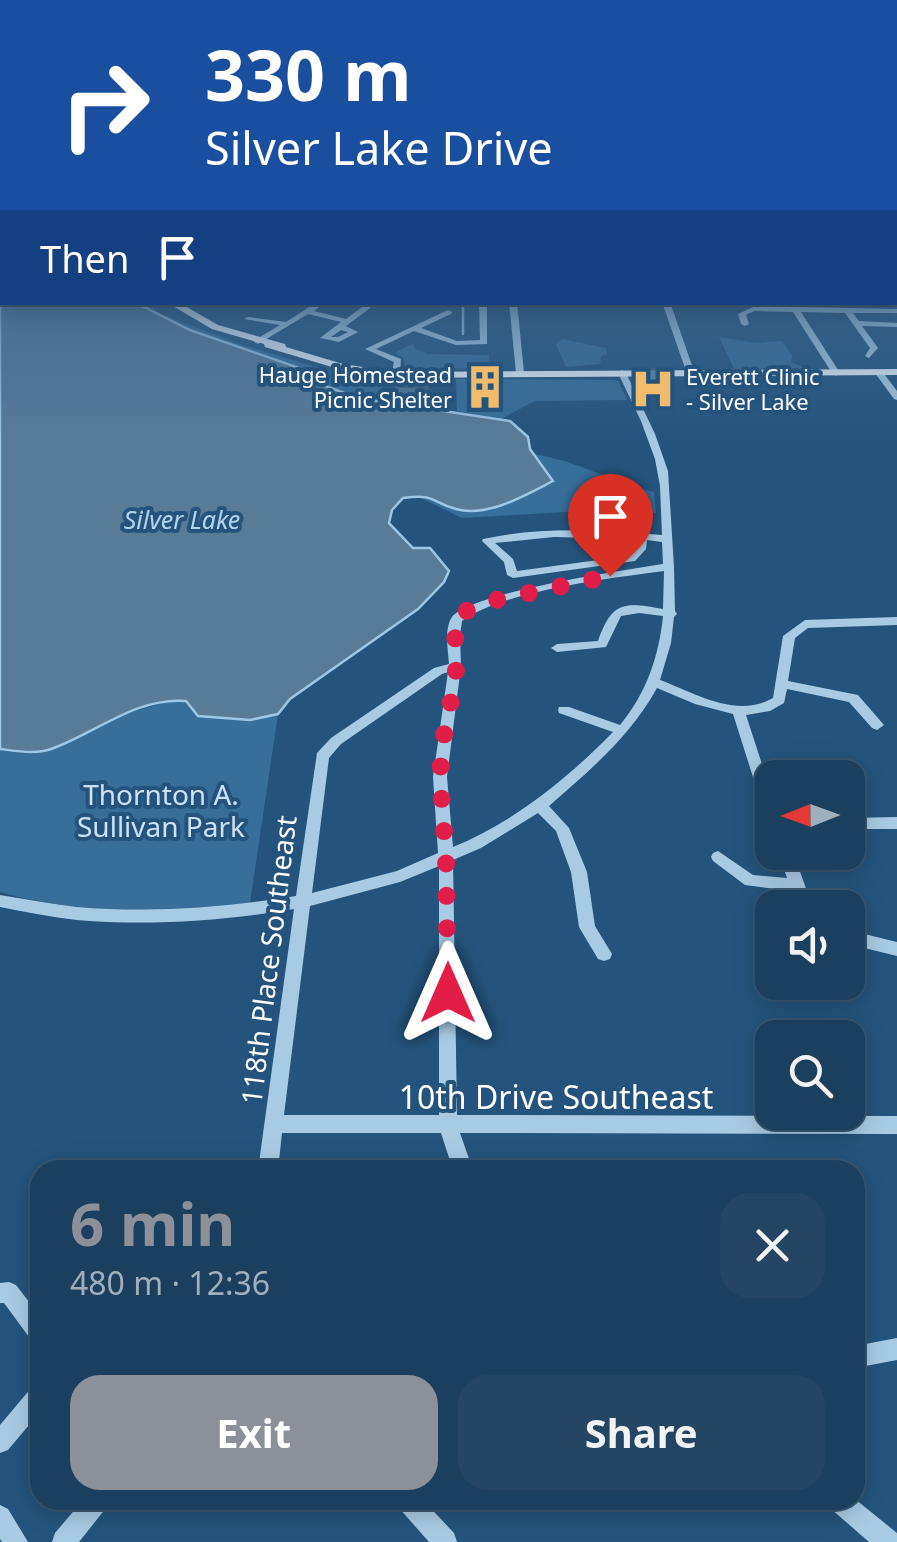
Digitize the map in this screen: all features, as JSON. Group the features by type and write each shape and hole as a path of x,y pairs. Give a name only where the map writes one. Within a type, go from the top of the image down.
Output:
{"main road":[{"path":"166,305 264,344 364,371 897,372"},
{"path":"175,305 201,321"},
{"path":"264,344 397,366 423,374"}],"street":[{"path":"264,344 318,305"},
{"path":"324,338 371,305"},
{"path":"414,328 456,343 484,342 483,305"},
{"path":"513,305 520,373"},
{"path":"667,305 691,374"},
{"path":"793,306 836,373"},
{"path":"745,324 745,311 793,306 897,311"},
{"path":"847,310 874,348 869,356"},
{"path":"308,312 344,324 354,332 340,340 312,334"},
{"path":"397,366 370,349 448,312"},
{"path":"248,319 287,324"},
{"path":"856,323 897,325"},
{"path":"0,901 125,916 216,912 303,900 363,886 446,858 508,828 540,806 622,730 653,682 666,648 671,614 670,567 662,469 622,373"},
{"path":"879,373 897,397"},
{"path":"642,536 640,549 631,559 513,575 509,561 487,540 614,534 642,536 668,539"},
{"path":"460,1160 448,1127 446,858 440,777 454,666 455,624 464,612 507,597 670,567"},
{"path":"557,648 602,644 612,616 618,613 634,610 671,614"},
{"path":"653,682 738,712 759,712 778,700 788,636 805,624 897,621"},
{"name":"118th Place Southeast","path":"270,1160 322,756 336,742 438,671 454,666"},
{"path":"782,684 852,698 877,726"},
{"path":"564,710 622,730"},
{"path":"738,712 755,763"},
{"path":"540,806 562,828 579,872 586,927 604,954"},
{"path":"865,824 897,824"},
{"path":"718,856 750,880 773,886 796,885"},
{"path":"791,870 798,890"},
{"path":"865,942 897,949"},
{"name":"10th Drive Southeast","path":"275,1124 897,1125"},
{"path":"0,1293 9,1292 30,1320"},
{"path":"865,1355 897,1349"},
{"path":"0,1442 30,1407"},
{"path":"64,1542 90,1510"},
{"path":"416,1510 445,1542"},
{"path":"850,1510 888,1542"},
{"path":"0,1517 16,1542"}],"green space":[{"path":"139,305 151,305 158,313 242,345 346,376 353,371 386,378 376,401 324,386 326,373 203,336"},
{"path":"719,337 757,343 782,341 792,355 791,362 805,368 734,369"},
{"path":"562,339 606,348 607,354 601,357 600,364 566,367 556,344"},
{"path":"413,343 415,349 428,354 489,355 488,369 405,368 404,358 395,353"},
{"path":"456,379 613,380 618,381 627,400 535,401 501,419 457,411"},
{"path":"533,454 654,492 656,513 601,510 462,518 419,497 461,509 505,505 531,492 550,474"},
{"name":"Thornton A. Sullivan Park","path":"172,700 186,701 198,716 250,720 278,714 250,903 93,908 0,892 0,749 41,752 56,748 119,716"}],"water":[{"name":"Silver Lake","path":"0,305 140,305 190,330 302,369 326,373 325,386 358,398 510,421 528,437 530,449 553,481 506,504 480,510 456,509 427,498 403,498 392,510 389,523 413,548 430,548 449,571 444,582 418,609 290,699 278,714 250,720 198,716 186,701 168,701 134,710 47,750 0,749"}],"building":[{"path":"638,369 664,369 672,387 645,388"},
{"path":"396,377 428,377 428,388 395,386"}],"waterway":[{"path":"463,305 463,334"}],"place":[{"name":"Hauge Homestead Picnic Shelter","path":"485,387"},
{"name":"Everett Clinic - Silver Lake","path":"653,389"}],"route":[{"path":"448,993 440,777 442,745 456,676 455,624 464,612 491,601 610,576"}]}
